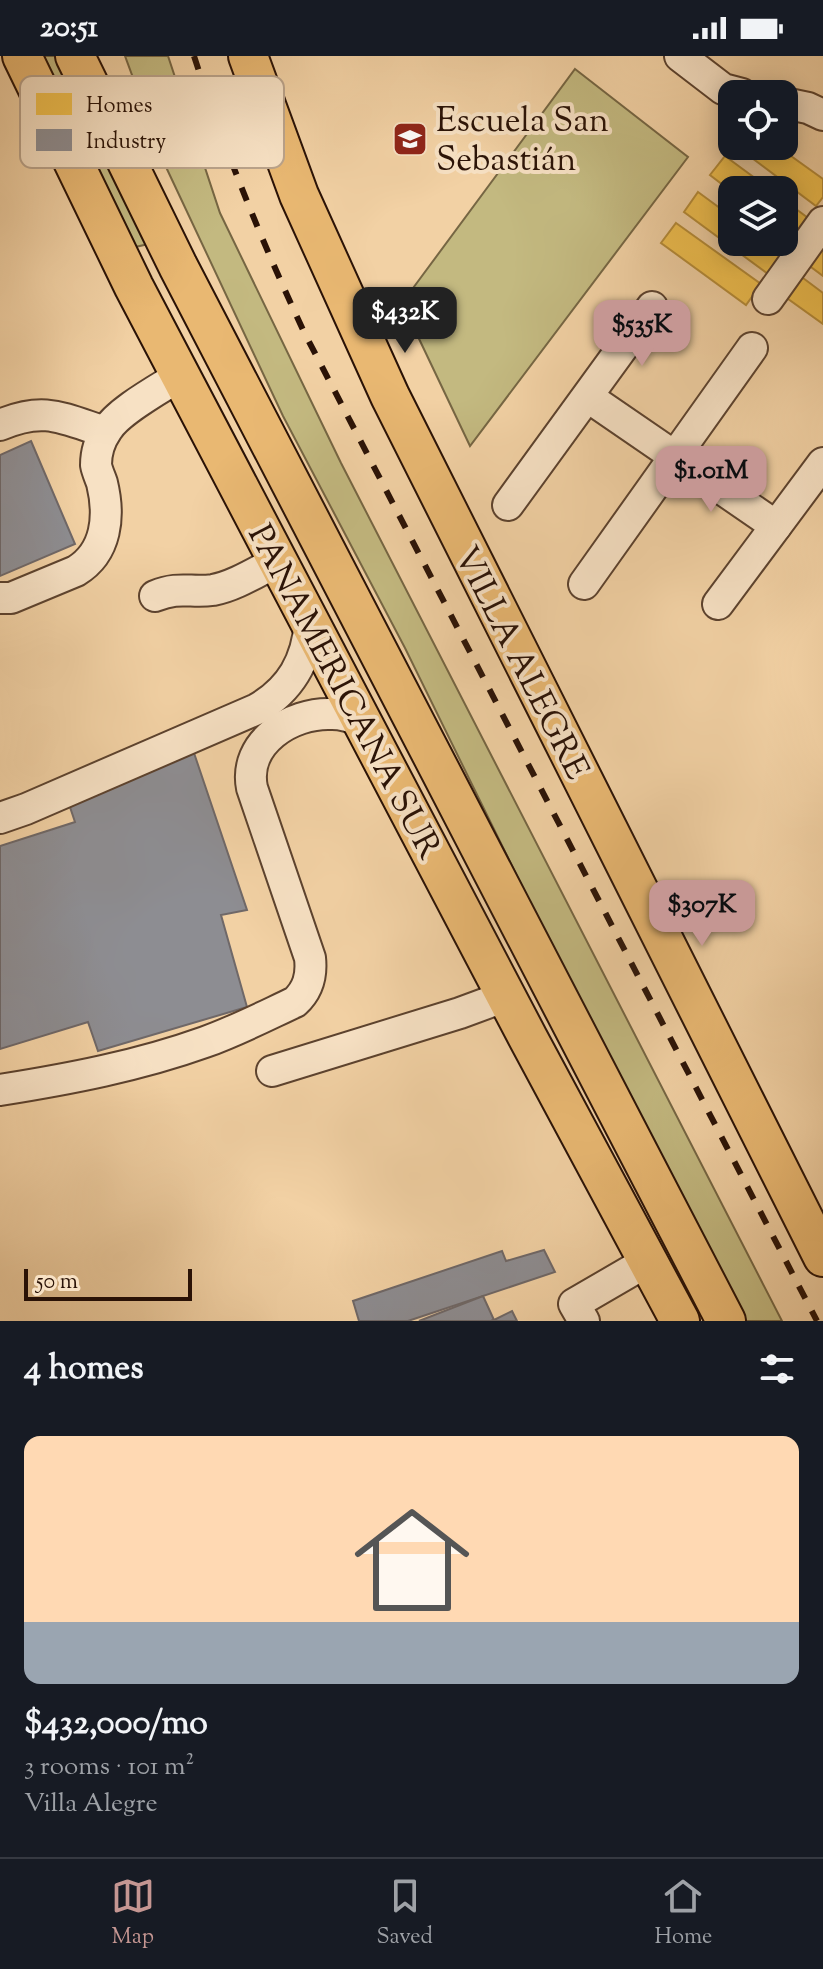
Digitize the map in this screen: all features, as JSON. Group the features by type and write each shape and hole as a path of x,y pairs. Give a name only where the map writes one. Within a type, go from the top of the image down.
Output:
{"main road":[{"name":"PANAMERICANA SUR","path":"22,56 32,76"},
{"name":"PANAMERICANA SUR","path":"75,56 85,76"},
{"path":"94,56 100,76"},
{"name":"VILLA ALEGRE","path":"248,56 255,76"},
{"name":"VILLA ALEGRE","path":"284,154 299,195 390,396 814,1222 823,1257"},
{"name":"PANAMERICANA SUR","path":"76,168 134,287 680,1321"},
{"name":"PANAMERICANA SUR","path":"129,168 726,1321"},
{"path":"134,287 178,266"}],"street":[{"path":"688,58 718,85"},
{"path":"798,106 823,115"},
{"path":"768,299 823,222"},
{"path":"508,505 652,307"},
{"path":"584,584 752,348"},
{"path":"0,598 11,598 76,571 94,556 103,539 105,516 102,483 96,467 105,432 128,410 181,375"},
{"path":"588,397 776,526"},
{"path":"0,425 22,416 47,414 105,432"},
{"path":"718,604 820,473"},
{"path":"155,596 175,590 198,591 224,587 278,561"},
{"path":"0,818 270,701 292,679 306,652 310,622"},
{"path":"0,1090 95,1073 169,1054 242,1027 295,1002 301,996 309,981 310,958 252,788 250,771 261,744 299,719 332,714 362,721"},
{"path":"232,719 252,763"},
{"path":"272,1071 506,996"},
{"path":"584,1321 574,1304 648,1261"}],"shaded area":[{"path":"41,56 60,56 70,76 51,76"},
{"path":"125,56 168,56 175,76 132,76"},
{"path":"575,69 688,157 470,446 402,303"},
{"path":"96,168 116,168 153,243 135,247"},
{"path":"166,168 205,168 220,213 341,463 782,1321 745,1321 595,1035 405,648 283,416"}],"building: Homes":[{"path":"722,160 730,160 752,176 718,176 718,181 710,175"},
{"path":"755,160 797,160 823,179 823,197 816,206 798,192 798,176 776,176"},
{"path":"698,192 718,207 718,237 684,212"},
{"path":"798,210 808,218 798,232"},
{"path":"676,223 761,284 746,305 661,243"},
{"path":"823,246 823,276 807,264"},
{"path":"744,256 782,256 768,274"},
{"path":"799,275 823,293 823,324 784,296"}],"building: Industry":[{"path":"31,441 75,544 0,576 0,455"},
{"path":"194,753 247,910 221,915 247,1007 98,1051 88,1022 0,1049 0,846 75,822 68,801"},
{"path":"544,1250 555,1272 408,1321 359,1321 353,1301 502,1251 506,1261"},
{"path":"483,1296 494,1320 419,1321"},
{"path":"512,1311 517,1321 491,1321 494,1320"}],"railway":[{"path":"194,56 201,76"},
{"path":"234,168 304,332 817,1321"}],"place":[{"name":"Escuela San Sebastián","path":"410,139"}]}
